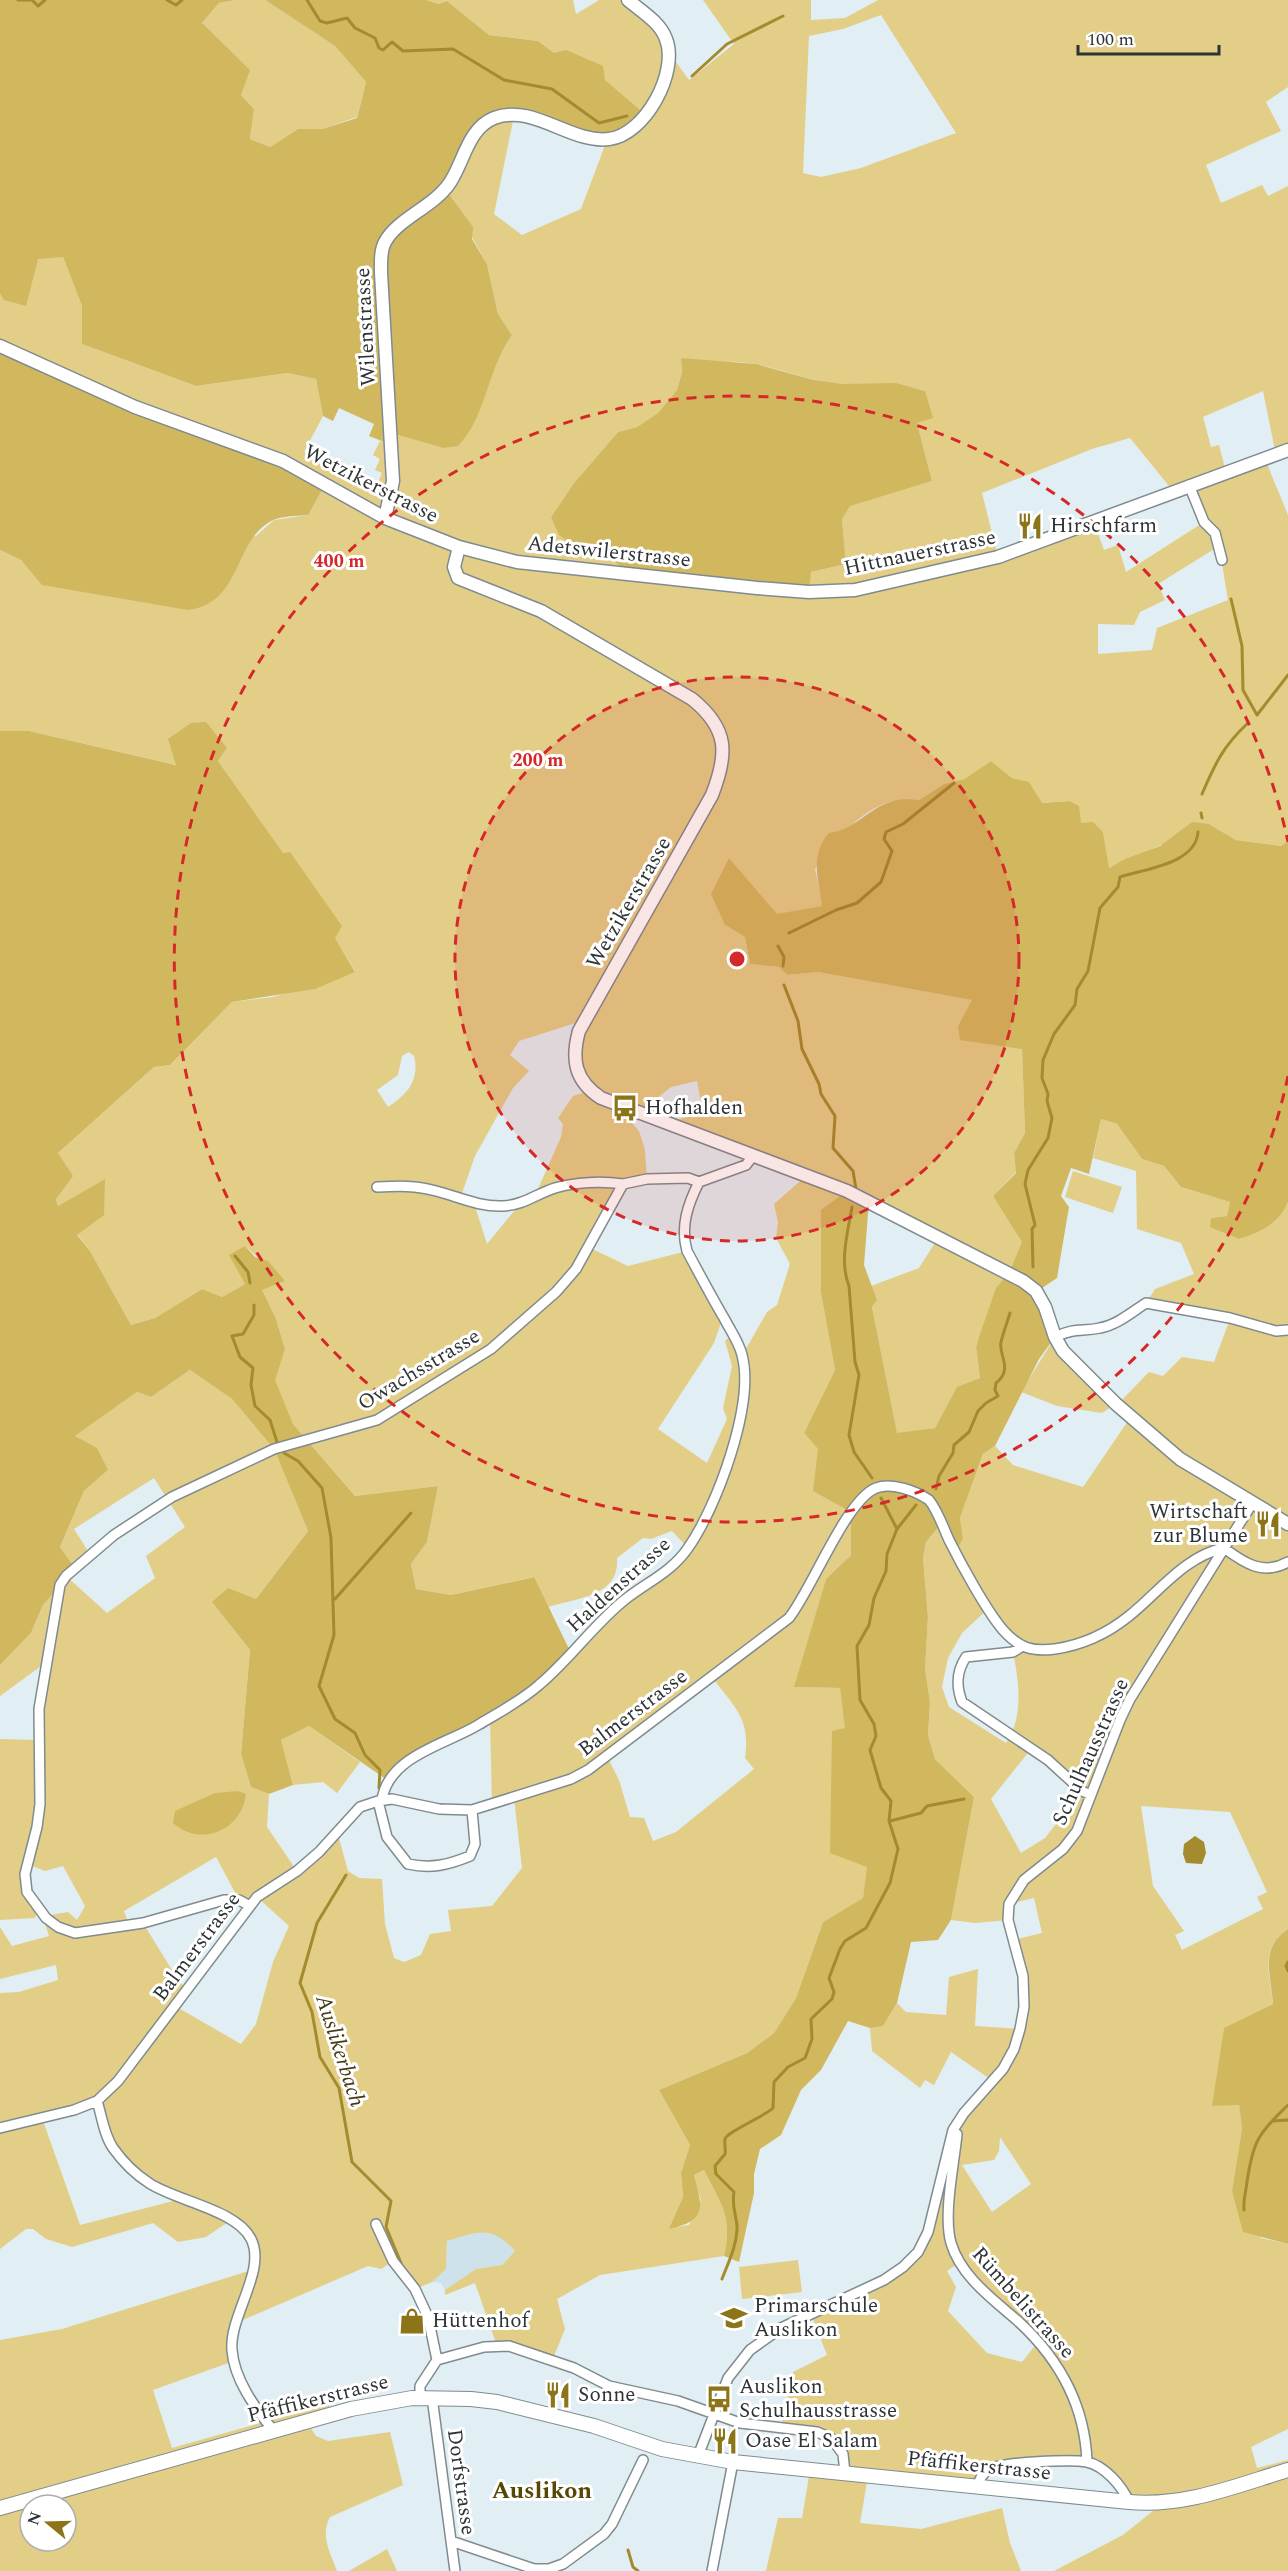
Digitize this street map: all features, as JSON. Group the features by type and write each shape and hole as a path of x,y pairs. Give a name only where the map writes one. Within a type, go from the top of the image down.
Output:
{"main road":[{"name":"Pfäffikerstrasse","path":"0,2508 370,2404 426,2397 497,2402 604,2429 662,2449 733,2462 978,2487 1127,2497 1166,2504 1190,2500 1288,2470"}],"street":[{"name":"Wilenstrasse","path":"385,518 393,481 381,273 385,243 393,233 445,189 475,134 493,119 508,116 525,117 607,140 621,137 636,128 647,116 659,90 669,59 669,48 659,26 628,0"},
{"name":"Wetzikerstrasse","path":"0,346 135,407 283,461 385,518 459,547 454,562 458,578 541,611 672,687 702,707 719,730 724,756 712,795 579,1031 574,1058 582,1083 601,1098 868,1201 1016,1276 1036,1291 1045,1307 1055,1337 1071,1361 1151,1436 1180,1459 1288,1524"},
{"name":"Hittnauerstrasse","path":"757,588 832,592 896,583 998,557 1288,450"},
{"path":"1189,485 1204,522 1215,533 1222,560"},
{"name":"Adetswilerstrasse","path":"459,547 517,562 757,588"},
{"path":"376,1187 412,1186 474,1203 501,1206 520,1204 552,1189 566,1186 688,1178 699,1182 746,1165 753,1156"},
{"name":"Haldenstrasse","path":"380,1800 400,1767 414,1757 462,1735 539,1686 622,1602 668,1571 698,1532 725,1469 736,1434 743,1399 744,1368 739,1345 687,1251 684,1240 685,1218 699,1182"},
{"name":"Owachsstrasse","path":"250,1906 239,1900 224,1900 143,1923 75,1933 57,1927 46,1918 27,1892 25,1874 40,1804 39,1709 60,1585 66,1576 106,1541 172,1497 274,1449 377,1420 491,1349 556,1292 576,1269 624,1184"},
{"path":"1055,1337 1070,1329 1099,1329 1112,1324 1146,1303 1230,1318 1276,1331 1288,1330"},
{"name":"Balmerstrasse","path":"0,2128 74,2110 97,2101 118,2081 262,1892 297,1871 319,1852 360,1807 380,1800 402,1800 439,1809 472,1810 571,1779 588,1770 789,1618 803,1599 851,1511 862,1498 876,1488 892,1486 929,1500 955,1553 1002,1629 1021,1647"},
{"name":"Schulhausstrasse","path":"698,2456 713,2413 732,2370 762,2340 781,2328 884,2280 918,2252 928,2232 953,2130 963,2113 1003,2069 1020,2029 1024,2007 1023,1976 1008,1920 1009,1904 1024,1880 1063,1849 1077,1831 1130,1699 1253,1502"},
{"path":"1091,1795 1082,1791 1048,1760 962,1702 957,1689 959,1667 966,1657 1013,1652 1021,1647 1044,1650 1089,1640 1129,1616 1181,1570 1213,1550 1224,1548 1245,1564 1256,1568 1288,1562"},
{"path":"380,1800 387,1837 408,1864 421,1867 446,1866 470,1856 473,1851 475,1832 472,1810"},
{"path":"97,2101 106,2134 128,2168 150,2185 231,2220 246,2230 250,2236 256,2259 236,2324 232,2350 243,2385 273,2430"},
{"name":"Rümbelistrasse","path":"953,2130 957,2133 949,2220 951,2245 976,2283 1038,2342 1064,2377 1083,2423 1087,2462"},
{"path":"376,2224 393,2261 415,2289 428,2317 437,2360"},
{"path":"426,2397 420,2386 437,2360 484,2347 508,2346 574,2368 609,2386 670,2399 740,2423 824,2434 843,2454 845,2474"},
{"name":"Dorfstrasse","path":"426,2397 438,2440 455,2571"},
{"path":"452,2541 534,2569 549,2570 563,2564 604,2535 612,2524 643,2460"},
{"path":"712,2571 733,2462"},
{"path":"978,2487 981,2476 986,2471 1006,2464 1087,2462 1102,2469 1127,2497"}],"shaded area":[{"path":"0,0 236,0 219,3 202,23 250,70 241,95 254,109 250,139 270,147 298,129 322,129 357,118 366,82 335,46 265,0 426,0 439,4 447,1 489,35 538,41 554,53 566,50 603,66 605,80 647,116 607,140 529,118 489,121 445,189 473,227 472,239 487,264 498,314 512,335 497,362 475,421 458,446 443,448 391,433 387,443 369,436 374,424 339,408 333,421 323,416 316,379 287,373 196,386 82,344 82,306 63,257 38,259 26,306 4,300 0,293"},
{"path":"236,0 265,0 335,46 366,82 357,117 322,129 298,129 270,147 250,139 254,109 241,95 202,23 219,3"},
{"path":"426,0 573,0 576,14 599,0 628,0 659,26 669,59 676,62 689,80 734,44 703,0 811,0 811,20 845,18 878,0 1288,0 1288,87 1266,102 1281,131 1206,165 1221,203 1262,185 1268,196 1288,186 1288,450 1276,455 1263,391 1203,417 1211,447 1219,445 1226,472 1265,459 1288,515 1288,841 1281,846 1236,840 1209,824 1108,868 1103,832 1081,823 1069,801 1041,803 1029,783 1012,778 991,761 964,779 944,784 919,800 886,803 858,819 846,830 815,869 823,906 777,915 729,858 725,925 745,937 750,964 779,967 787,975 818,972 973,1000 958,1026 1022,1048 1025,1133 1014,1153 1016,1172 993,1196 1023,1242 976,1345 980,1378 957,1388 935,1428 897,1434 872,1307 877,1300 871,1286 919,1268 938,1238 869,1201 821,1293 835,1370 804,1433 818,1449 851,1511 851,1555 826,1579 795,1687 840,1688 868,1867 863,1898 823,1922 796,1998 774,2033 747,2053 659,2090 690,2145 681,2173 683,2197 670,2228 689,2225 701,2200 694,2175 704,2170 724,2211 727,2230 724,2256 600,2275 557,2299 565,2329 552,2361 497,2346 475,2283 445,2295 445,2290 476,2269 502,2265 515,2251 498,2237 484,2232 476,2233 447,2241 446,2269 432,2282 415,2289 393,2261 381,2269 368,2266 236,2323 234,2361 153,2390 172,2448 328,2404 332,2414 307,2422 316,2436 328,2441 390,2432 403,2485 330,2517 326,2537 337,2571 0,2571 0,2340 62,2329 252,2270 253,2243 231,2220 206,2237 178,2242 153,2223 72,2247 46,2239 33,2229 26,2229 0,2249 0,1993 19,1992 58,1980 56,1965 0,1979 0,1927 12,1946 49,1936 44,1920 50,1915 68,1912 77,1920 85,1906 63,1866 45,1871 27,1864 24,1885 38,1909 35,1918 0,1920 0,1739 39,1740 48,1661 0,1696 0,1665 31,1633 43,1605 66,1576 107,1613 155,1578 146,1556 185,1527 154,1478 74,1529 90,1554 75,1568 60,1547 84,1491 108,1470 75,1436 137,1392 151,1397 190,1370 232,1399 274,1449 308,1531 256,1599 212,1602 250,1650 241,1754 251,1787 269,1794 267,1827 297,1871 337,1831 348,1871 359,1878 382,1879 385,1924 394,1958 404,1962 421,1955 430,1934 451,1931 448,1910 492,1906 522,1868 514,1798 492,1804 490,1718 571,1653 688,1548 672,1531 651,1539 643,1538 617,1558 616,1571 612,1580 604,1588 583,1598 548,1607 533,1577 451,1595 416,1589 411,1564 427,1542 438,1486 355,1496 293,1424 274,1380 285,1349 276,1319 261,1290 285,1281 245,1246 245,1284 222,1297 202,1289 155,1318 131,1325 90,1251 77,1234 104,1180 58,1206 56,1199 58,1153 154,1067 170,1065 232,1002 273,997 355,971 283,854 218,761 227,748 177,765 29,731 0,731 0,550 21,560 43,585 256,536 274,520 308,515 0,346 0,197 63,257 82,306 82,344 196,386 287,373 316,379 323,416 304,452 377,485 382,473 375,470 380,459 373,455 380,441 387,443 391,433 443,448 486,389 502,349 512,335 498,314 487,264 445,189 482,126 514,116 494,214 522,235 581,209 607,140 554,53 538,41 489,35 447,1 439,4","holes":["881,15 956,133 861,168 821,177 803,173 809,36 843,29","681,358 754,364 832,383 894,385 925,391 917,423 932,481 850,505 842,519 846,564 811,572 630,574 596,547 551,517 574,483 618,432 637,427 658,413 677,390 682,372","1130,438 1173,491 1189,486 1204,522 1126,572 1118,545 1104,550 1094,522 998,557 982,493 1092,449","1219,546 1228,600 1157,628 1152,650 1098,654 1098,624 1134,625 1140,612 1165,600 1158,584","585,1020 576,1070 589,1091 573,1096 558,1118 563,1124 561,1137 533,1200 520,1204 487,1244 474,1203 460,1199 475,1156 513,1088 529,1071 510,1055 519,1041","409,1052 414,1056 413,1080 406,1092 388,1107 377,1090 398,1075 402,1056","697,1081 703,1113 665,1123 806,1176 774,1204 778,1222 776,1238 790,1264 777,1305 767,1312 743,1354 732,1334 725,1341 732,1366 723,1408 727,1419 707,1463 658,1429 714,1343 723,1317 687,1251 628,1266 588,1247 623,1184 647,1179 645,1150 639,1131 622,1112 639,1113 671,1087","712,1677 739,1714 745,1733 745,1758 754,1769 676,1832 653,1841 644,1818 630,1817 619,1780 607,1756","216,1857 239,1900 250,1906 257,1897 289,1926 273,1962 256,2024 241,2044 175,2006 188,1988 180,1983 143,1923 129,1925 124,1911","97,2102 112,2147 150,2185 181,2199 80,2225 42,2118"]},
{"path":"0,346 325,484 308,515 275,519 259,531 228,584 206,605 188,610 42,585 21,560 0,550"},
{"path":"681,358 756,364 814,380 843,384 896,383 925,391 933,418 917,423 932,481 850,506 842,519 846,564 811,572 809,592 630,574 596,547 570,543 559,535 551,517 574,483 618,432 637,427 658,413 677,390 682,372"},
{"path":"206,722 227,748 218,761 283,853 290,852 342,926 335,938 355,972 315,989 232,1002 170,1065 154,1067 58,1153 73,1176 56,1199 58,1206 105,1179 104,1215 77,1235 90,1251 131,1325 155,1318 202,1289 222,1297 245,1284 229,1255 245,1246 255,1257 268,1261 285,1281 262,1290 276,1319 285,1349 275,1380 293,1424 355,1496 438,1486 427,1542 411,1564 416,1589 451,1595 534,1577 571,1653 539,1686 414,1757 390,1782 309,1726 281,1740 293,1785 269,1794 251,1787 241,1754 250,1650 212,1602 228,1588 256,1599 308,1531 274,1449 232,1399 190,1370 151,1397 137,1392 75,1436 97,1448 108,1470 84,1491 60,1547 75,1568 43,1605 31,1633 0,1665 0,731 29,731 176,765 168,739 191,723"},
{"path":"991,761 1012,778 1029,782 1042,803 1069,801 1079,806 1081,823 1093,822 1103,832 1109,868 1125,859 1160,846 1192,822 1209,824 1236,840 1281,846 1288,841 1288,1202 1274,1222 1239,1239 1210,1227 1211,1218 1227,1216 1230,1202 1181,1187 1164,1166 1142,1159 1117,1124 1101,1119 1089,1174 1071,1168 1061,1196 1069,1207 1057,1278 1036,1292 1055,1337 1039,1359 995,1446 983,1454 960,1518 963,1538 955,1553 941,1524 926,1542 923,1558 928,1617 925,1669 930,1702 928,1735 935,1759 974,1797 951,1920 938,1940 911,1942 897,2003 883,2026 870,2028 848,2021 821,2070 801,2090 781,2135 760,2149 754,2174 754,2193 739,2262 724,2256 727,2230 724,2211 704,2170 694,2175 700,2204 696,2217 681,2226 669,2229 683,2197 681,2173 690,2145 659,2090 747,2053 774,2033 796,1998 823,1922 863,1898 867,1867 830,1853 832,1731 845,1728 840,1688 794,1687 826,1579 851,1555 851,1512 813,1491 818,1449 804,1433 835,1370 821,1293 821,1210 847,1191 869,1201 864,1265 877,1300 872,1307 897,1433 935,1428 957,1387 980,1378 976,1346 996,1288 1009,1273 1022,1242 993,1196 1016,1173 1014,1153 1025,1133 1022,1049 960,1040 958,1026 972,1000 818,972 787,975 779,967 750,964 745,937 725,925 711,894 729,858 777,914 822,906 817,859 819,850 829,833 851,826 891,802 904,799 919,800 944,784 964,779"},
{"path":"1101,1119 1117,1124 1142,1159 1164,1166 1181,1187 1230,1202 1227,1216 1211,1218 1211,1227 1239,1239 1274,1222 1288,1202 1288,1929 1273,1944 1268,1962 1273,2004 1224,2029 1213,2106 1239,2104 1242,2128 1232,2191 1261,2238 1288,2244 1288,2429 1251,2447 1257,2468 1288,2460 1288,2571 1054,2571 1123,2535 1153,2511 1151,2504 1129,2502 1125,2492 1087,2462 992,2467 978,2487 868,2476 860,2523 921,2529 1002,2508 1010,2543 1021,2571 766,2571 778,2518 802,2518 810,2470 844,2473 846,2463 831,2438 781,2428 793,2372 827,2355 811,2314 865,2290 918,2252 953,2130 993,2081 951,2052 934,2085 925,2080 920,2088 872,2051 870,2028 883,2026 897,2003 906,2012 946,2015 949,1977 978,1969 975,2026 1020,2029 1024,2007 1013,1940 1042,1933 1034,1898 1009,1904 1008,1920 975,1923 951,1920 974,1797 935,1759 928,1735 930,1702 925,1669 928,1617 923,1558 926,1542 941,1524 963,1538 960,1518 983,1454 995,1446 1013,1465 1083,1487 1130,1418 1117,1405 1149,1372 1163,1376 1182,1357 1214,1362 1230,1319 1146,1303 1155,1289 1194,1274 1181,1243 1137,1229 1136,1171 1093,1158","holes":["989,1608 1020,1647 1013,1652 1017,1675 1018,1711 1012,1733 1006,1743 949,1707 942,1687 948,1658 962,1633","1031,1749 1082,1791 1045,1838 1021,1853 991,1799","1141,1806 1230,1812 1267,1892 1257,1897 1263,1909 1182,1950 1175,1935 1184,1931 1153,1886","1000,2137 1031,2184 992,2212 962,2165 994,2160 999,2151","960,2262 1038,2342 1022,2362 987,2353 948,2311 956,2287 947,2271"]},
{"path":"1073,1171 1122,1187 1113,1213 1065,1197"},
{"path":"1055,1337 1116,1404 1102,1413 1057,1406 1021,1392"},
{"path":"309,1726 360,1762 337,1793 323,1782 293,1785 281,1740"},
{"path":"238,1791 246,1794 243,1807 229,1826 207,1834 196,1834 173,1823 175,1811 215,1793"},
{"path":"1195,1836 1204,1842 1206,1853 1202,1864 1186,1863 1183,1854 1184,1844"},
{"path":"1288,1929 1288,2244 1243,2232 1232,2191 1242,2128 1239,2105 1212,2106 1224,2028 1273,2004 1269,1972 1270,1953 1279,1936"},
{"path":"480,2232 498,2234 515,2251 502,2265 476,2269 445,2290 441,2283 432,2282 446,2269 447,2241"},
{"path":"798,2260 802,2292 742,2299 739,2267"},
{"path":"387,2549 397,2571 349,2571"}],"waterway":[{"path":"18,0 32,0 38,6 45,0"},
{"path":"167,0 176,5 182,0"},
{"path":"307,0 320,21 327,23 347,18 355,28 375,38 379,48 383,50 392,42 403,51 453,49 504,80 552,89 599,123 627,116"},
{"path":"692,76 727,44 783,16"},
{"path":"1231,599 1242,646 1243,690 1257,715 1288,675"},
{"path":"1202,794 1220,756 1248,723"},
{"path":"789,933 836,910 857,903 881,882 892,851 884,839 886,832 903,824 954,783"},
{"path":"1201,813 1202,818"},
{"path":"1033,1267 1032,1229 1035,1225 1025,1184 1028,1170 1048,1138 1052,1118 1047,1101 1048,1094 1042,1078 1043,1060 1054,1034 1075,1005 1077,989 1088,971 1100,908 1118,887 1120,877 1155,868 1179,858 1195,843 1198,832"},
{"path":"778,946 784,957 783,966"},
{"path":"784,985 798,1021 802,1049 819,1084 821,1094 835,1116 833,1148 853,1171 856,1189"},
{"path":"852,1207 844,1257 849,1286 855,1362 859,1375 849,1435 854,1452 872,1478"},
{"path":"235,1256 248,1272 250,1283"},
{"path":"254,1305 254,1315 243,1334 232,1336 240,1357 253,1368 251,1385 255,1406 270,1420 277,1442"},
{"path":"936,1489 939,1476 953,1453 954,1445 969,1432 978,1411 998,1396 995,1390 996,1383 1004,1373 1005,1367 1001,1342 1010,1313"},
{"name":"Auslikerbach","path":"284,1453 298,1461 322,1488 331,1538 334,1635 319,1686 335,1719 355,1733 365,1755 380,1770 379,1788"},
{"path":"722,2279 737,2230 733,2204 734,2192 716,2174 715,2166 725,2154 725,2139 732,2132 773,2108 774,2082 788,2067 805,2058 812,2039 811,2019 832,1999 834,1992 829,1978 840,1949 845,1941 866,1928 890,1883 898,1849 889,1821 891,1801 881,1788 870,1750 876,1736 874,1724 860,1700 857,1646 869,1625 874,1598 886,1571 887,1554 897,1529 881,1498"},
{"path":"897,1529 916,1505"},
{"path":"335,1599 411,1513"},
{"path":"890,1821 921,1813 927,1806 964,1799"},
{"name":"Auslikerbach","path":"346,1875 317,1923 300,1983 312,2012 320,2057 339,2088 352,2162 391,2201 386,2227 401,2263"},
{"path":"1288,1962 1286,1966 1288,1971"},
{"path":"1244,2210 1249,2168 1255,2147 1263,2131 1288,2105"},
{"path":"1272,2121 1288,2120"},
{"path":"628,2550 633,2567 638,2571"}],"place":[{"name":"Hirschfarm","path":"1030,526"},
{"name":"Hofhalden","path":"625,1108"},
{"name":"Wirtschaft zur Blume","path":"1268,1524"},
{"name":"Primarschule Auslikon","path":"734,2318"},
{"name":"Hüttenhof","path":"412,2321"},
{"name":"Sonne","path":"558,2395"},
{"name":"Auslikon Schulhausstrasse","path":"719,2399"},
{"name":"Oase El Salam","path":"725,2441"}],"district":[{"name":"Auslikon","path":"542,2491"}]}
